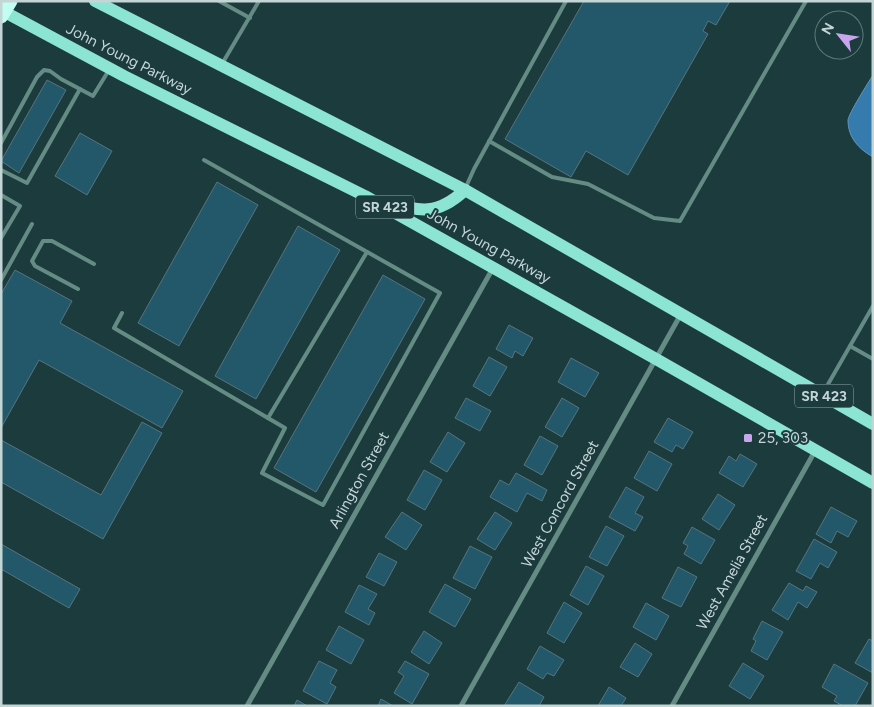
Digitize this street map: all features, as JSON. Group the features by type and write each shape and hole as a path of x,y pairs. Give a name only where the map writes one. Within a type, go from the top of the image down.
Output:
{"main road":[{"name":"SR 423","path":"95,1 465,190 873,424"},
{"name":"John Young Parkway","path":"4,10 110,68 365,196 494,267 873,483"},
{"path":"365,196 413,209 435,209 452,203 465,190"}],"street":[{"name":"Arlington Street","path":"247,706 494,267"},
{"name":"West Concord Street","path":"461,706 681,314"},
{"name":"West Amelia Street","path":"672,706 815,450"}],"lane":[{"path":"219,1 250,18"},
{"path":"221,66 259,1"},
{"path":"465,190 489,141 566,1"},
{"path":"489,141 552,177 588,184 654,218 680,221 806,1"},
{"path":"1,143 37,78 44,70 50,71 93,96 110,68"},
{"path":"1,170 27,183 80,89"},
{"path":"122,313 114,328 285,428 262,473 323,505 440,293 204,160"},
{"path":"1,195 20,206 1,238"},
{"path":"1,280 32,224"},
{"path":"78,290 35,266 32,261 33,257 43,241 52,241 94,264"},
{"path":"268,418 367,252"},
{"path":"822,395 873,306"},
{"path":"850,346 873,359"}],"water":[{"path":"873,75 873,157 863,150 852,138 848,120"}],"building":[{"path":"584,1 730,1 716,25 708,21 703,31 708,34 628,175 586,151 571,177 505,139"},
{"path":"47,80 66,90 19,173 1,161"},
{"path":"80,133 112,151 87,195 55,176"},
{"path":"217,182 258,205 179,346 138,323"},
{"path":"298,226 340,250 256,399 215,376"},
{"path":"15,270 72,301 60,323 183,391 162,428 39,360 1,428 1,294"},
{"path":"383,275 425,299 316,492 274,468"},
{"path":"509,325 533,338 523,356 515,351 512,358 496,349"},
{"path":"489,357 507,367 490,396 473,386"},
{"path":"571,358 599,373 585,397 558,382"},
{"path":"466,398 491,411 480,431 455,418"},
{"path":"562,398 579,408 562,437 545,427"},
{"path":"668,418 693,432 683,449 676,445 672,452 654,442"},
{"path":"142,422 162,433 103,539 1,482 1,440 101,495"},
{"path":"448,432 465,443 447,472 430,462"},
{"path":"540,436 558,446 542,475 524,465"},
{"path":"649,451 672,464 657,491 634,478"},
{"path":"740,454 757,464 743,487 719,473 729,456 736,461"},
{"path":"424,470 442,480 425,510 407,500"},
{"path":"516,473 547,490 542,501 527,493 517,512 490,497 500,480 509,485"},
{"path":"626,487 644,497 635,513 643,517 635,531 609,517"},
{"path":"718,494 735,505 719,530 702,519"},
{"path":"831,507 857,521 848,537 837,531 831,543 816,534"},
{"path":"402,512 422,525 406,550 385,537"},
{"path":"495,512 512,523 495,550 477,539"},
{"path":"606,526 624,536 607,566 589,557"},
{"path":"692,527 715,540 701,564 684,554 688,546 683,543"},
{"path":"814,539 837,552 828,568 820,563 811,579 796,571"},
{"path":"1,544 80,589 69,608 1,569"},
{"path":"470,546 492,557 475,589 453,578"},
{"path":"379,553 397,562 384,586 366,577"},
{"path":"586,566 604,576 588,605 570,595"},
{"path":"678,567 697,577 681,607 662,598"},
{"path":"789,583 803,591 806,586 817,592 807,608 798,602 788,620 772,610"},
{"path":"445,584 471,599 455,627 429,612"},
{"path":"359,585 377,594 368,609 375,613 369,625 345,612"},
{"path":"564,602 582,613 564,643 547,633"},
{"path":"646,603 669,616 656,640 633,627"},
{"path":"762,621 783,632 767,660 751,651 756,641 753,639"},
{"path":"339,626 364,640 351,664 326,650"},
{"path":"424,631 442,643 429,664 411,652"},
{"path":"869,639 873,641 873,673 855,663"},
{"path":"635,643 652,654 638,677 620,667"},
{"path":"540,646 564,660 554,676 547,673 543,679 527,669"},
{"path":"319,661 337,670 330,683 336,687 327,704 303,691"},
{"path":"405,661 429,674 412,704 394,693 404,676 398,672"},
{"path":"743,663 764,676 750,699 729,686"},
{"path":"834,664 868,683 855,706 843,706 834,701 837,696 822,687"},
{"path":"519,682 544,697 539,706 504,706"},
{"path":"609,687 626,698 621,706 598,706"},
{"path":"381,699 393,706 378,706"},
{"path":"297,700 307,706 294,706"}],"place":[{"name":"25, 303","path":"748,438"}]}
